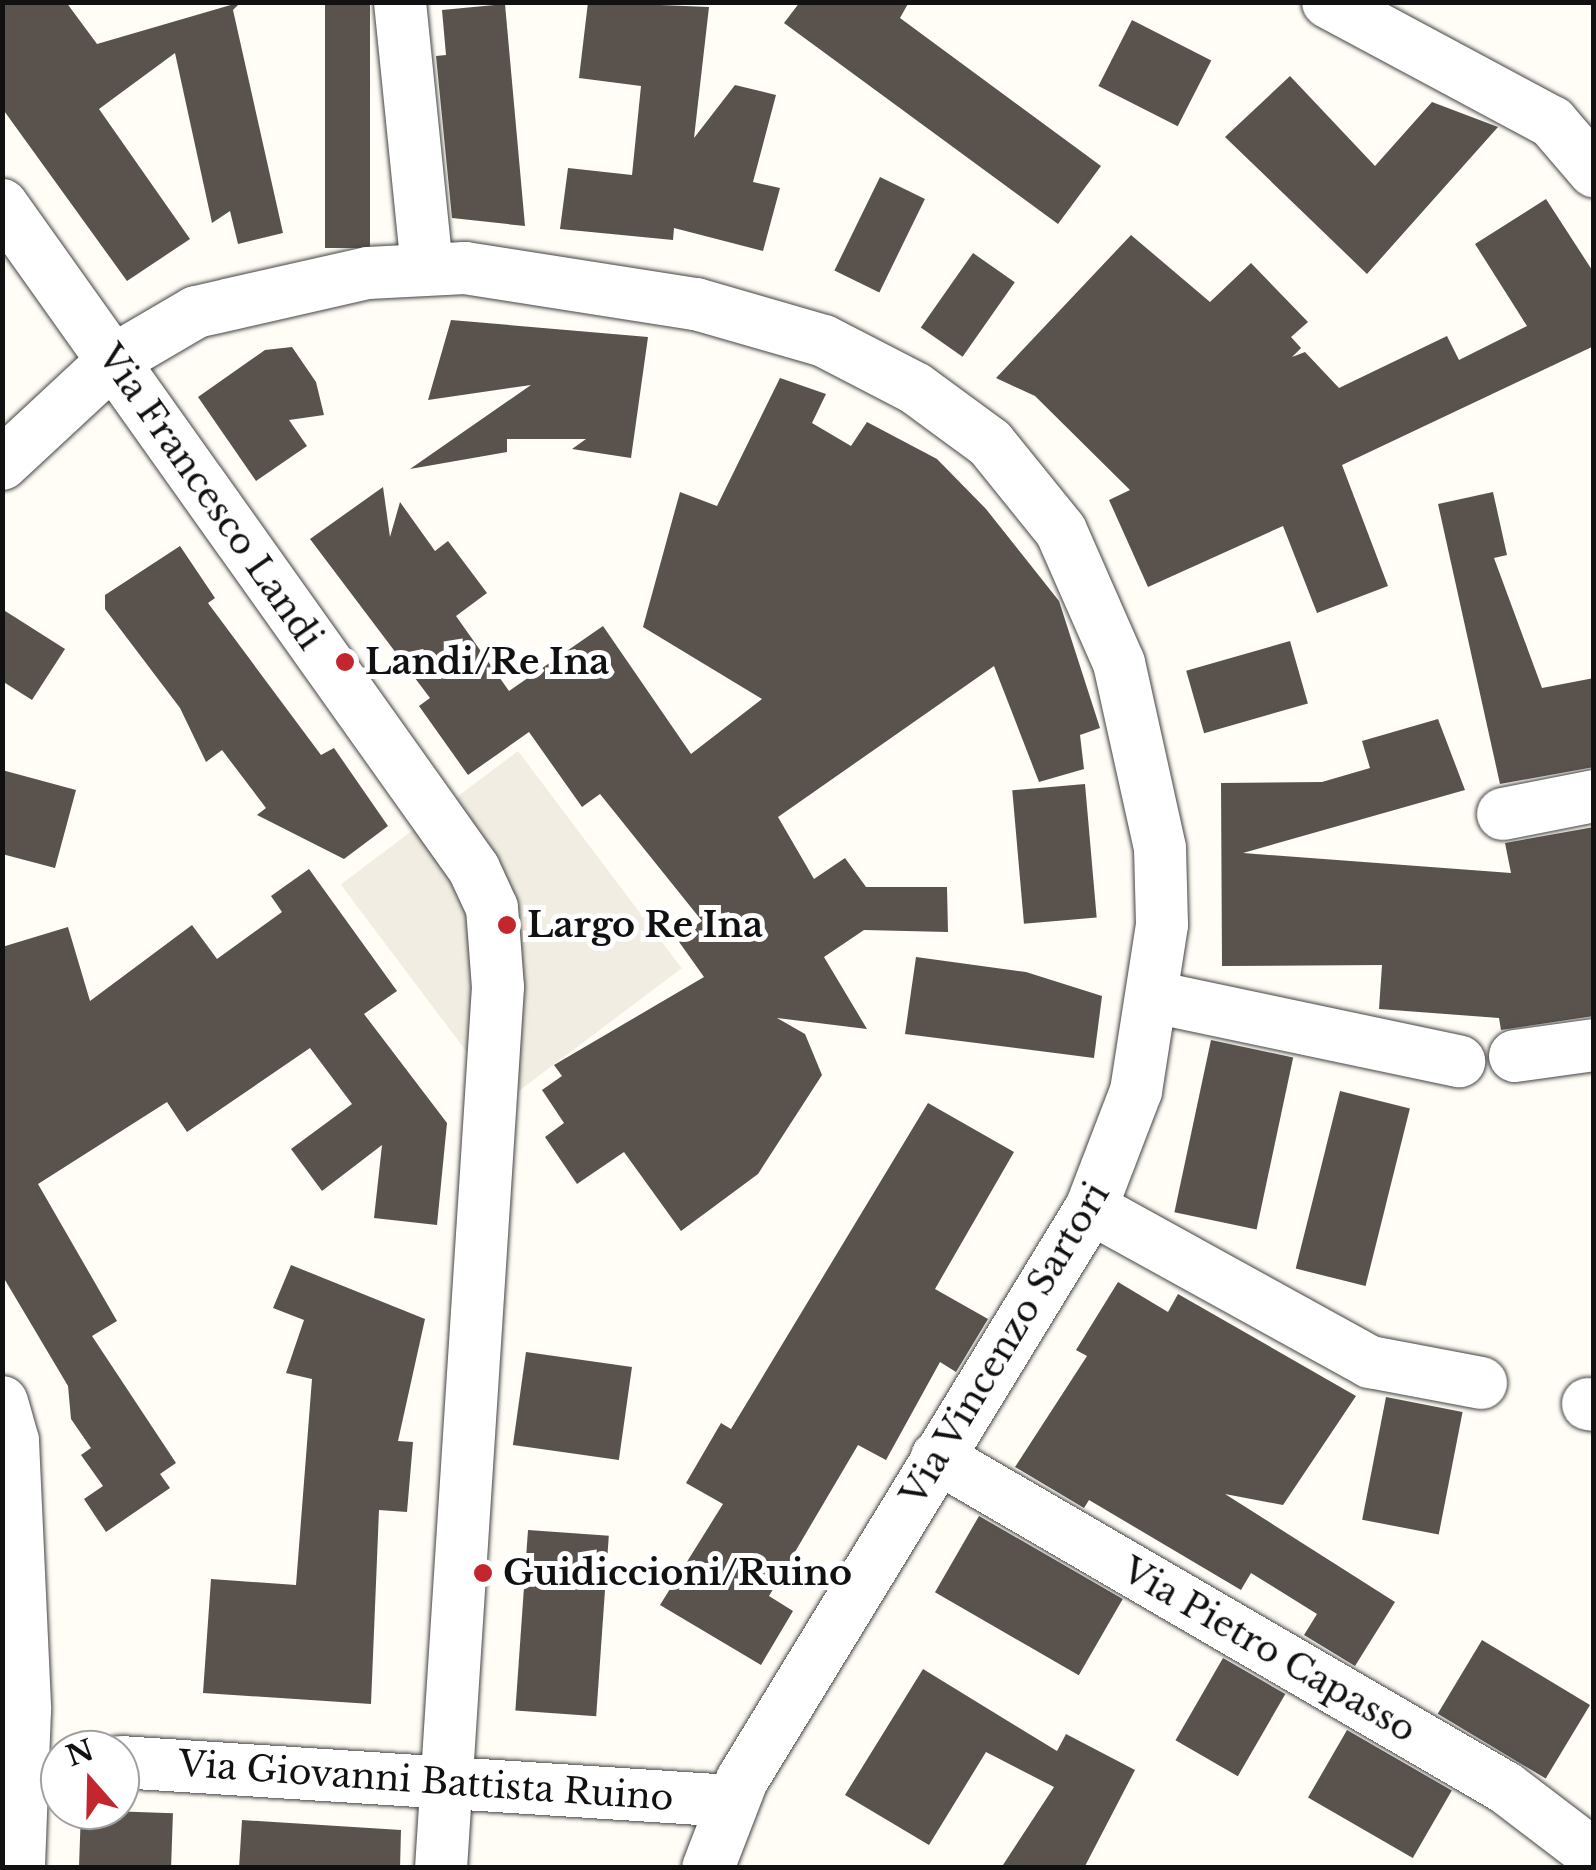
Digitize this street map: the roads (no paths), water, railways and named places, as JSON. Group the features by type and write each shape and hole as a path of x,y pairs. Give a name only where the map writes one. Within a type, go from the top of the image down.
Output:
{"street":[{"path":"400,2 427,267"},
{"path":"1328,2 1552,122 1594,171"},
{"name":"Via Francesco Landi","path":"2,205 484,886 496,928 492,1076 446,1780"},
{"name":"Via Vincenzo Sartori","path":"2,464 114,360 232,300 427,267 656,296 789,328 915,388 990,443 1061,531 1128,692 1163,876 1154,997 1136,1091 1091,1208 732,1801 708,1868"},
{"path":"1503,814 1594,796"},
{"path":"1154,997 1459,1061"},
{"path":"1515,1056 1594,1045"},
{"path":"1091,1208 1370,1362 1481,1383"},
{"path":"2,1402 14,1442 40,1735"},
{"name":"Via Pietro Capasso","path":"937,1457 1517,1795 1594,1855"},
{"name":"Via Giovanni Battista Ruino","path":"140,1763 732,1801"},
{"path":"19,1868 40,1768"},
{"path":"441,1868 446,1780"}],"place":[{"name":"Landi/Re Ina","path":"345,662"},
{"name":"Largo Re Ina","path":"507,925"},
{"name":"Guidiccioni/Ruino","path":"483,1573"}]}
